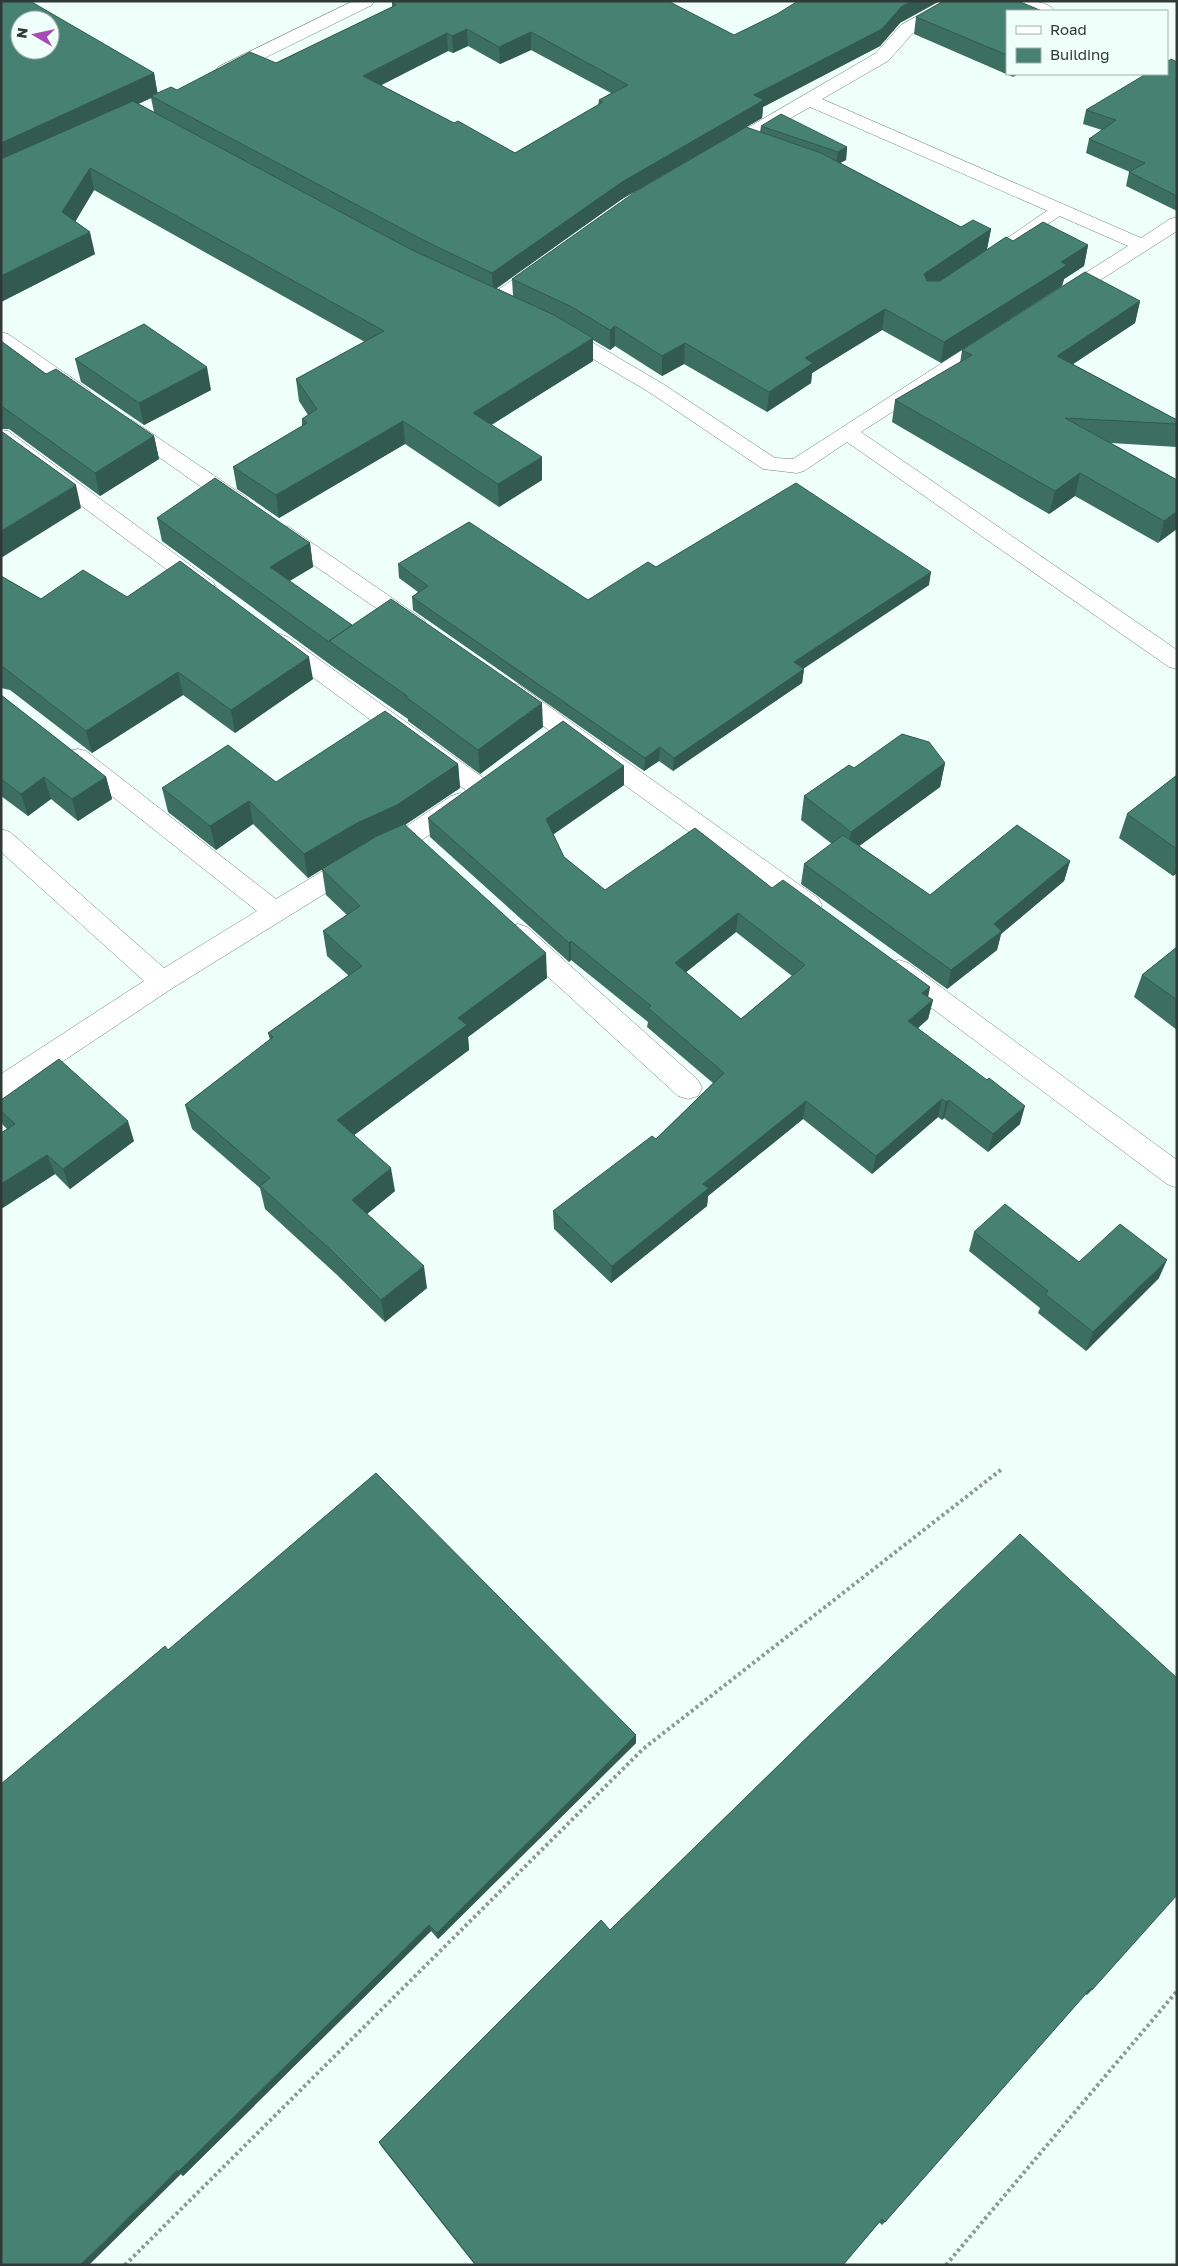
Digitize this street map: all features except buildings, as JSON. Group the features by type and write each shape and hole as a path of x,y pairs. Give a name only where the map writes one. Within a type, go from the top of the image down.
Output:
{"street":[{"path":"210,77 366,1"},
{"path":"706,160 882,57 907,29 956,1"},
{"path":"1023,1 1045,10"},
{"path":"808,99 1142,245"},
{"path":"1049,304 1177,223"},
{"path":"496,300 562,255"},
{"path":"546,324 656,388 770,464 797,466 1007,330"},
{"path":"1,338 433,637"},
{"path":"847,432 1177,661"},
{"path":"7,448 224,601"},
{"path":"1,1088 162,982 370,854 417,842 487,782 264,630"},
{"path":"490,676 826,917"},
{"path":"540,743 563,727"},
{"path":"64,746 275,912"},
{"path":"1,838 162,982"},
{"path":"498,916 688,1088"},
{"path":"881,957 1177,1176"}],"lane":[{"path":"740,139 758,145"},
{"path":"971,269 1060,210"}],"path":[{"path":"125,2265 643,1749 1002,1469"},
{"path":"946,2265 1177,1991"}]}
